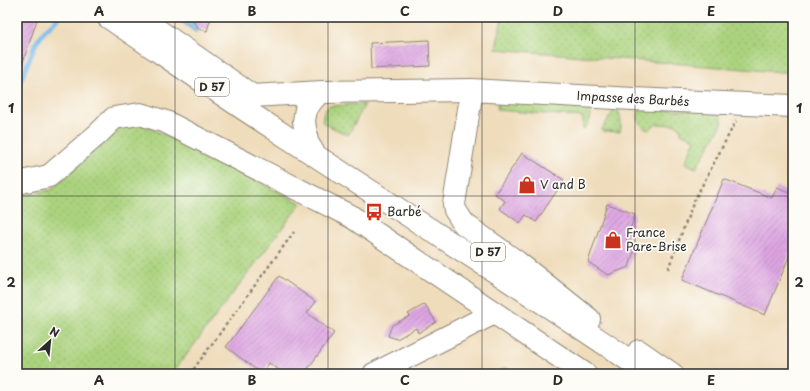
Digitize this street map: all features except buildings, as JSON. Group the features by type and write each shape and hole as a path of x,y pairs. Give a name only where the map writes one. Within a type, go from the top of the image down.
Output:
{"street":[{"name":"D 57","path":"108,17 265,123 649,374"},
{"name":"D 57","path":"139,17 304,131 622,339 672,374"},
{"path":"472,90 454,204 455,210 464,224 517,262 590,319"},
{"name":"Impasse des Barbés","path":"252,96 322,92 472,90 793,106"},
{"path":"315,155 307,142 304,131 304,121 306,109 314,98 322,92"},
{"path":"17,183 49,176 98,134 114,118 140,114 166,122 352,217 585,374"},
{"path":"374,374 494,313"}],"path":[{"path":"668,269 694,201 738,116 738,104"},
{"path":"190,374 294,232"}],"green space":[{"path":"502,17 793,17 793,73 496,49"},
{"path":"498,99 588,106 591,115 588,124 583,130 583,117 497,110"},
{"path":"365,104 348,135 322,122 324,112 329,106"},
{"path":"616,107 621,119 620,132 603,131 602,129"},
{"path":"640,109 715,111 721,117 722,124 696,168 685,163 695,139 682,134 679,126 676,125 656,124 648,130 640,124 638,119"},
{"path":"138,122 301,203 172,374 17,374 17,197 51,190 126,123"},
{"path":"507,367 511,374 494,374"}],"water":[{"path":"175,17 190,17 199,29 196,33"}],"waterway":[{"path":"17,89 36,43 43,33 58,18"}],"place":[{"name":"V and B","path":"527,185"},
{"name":"Barbé","path":"374,212"},
{"name":"France Pare-Brise","path":"613,240"}]}
